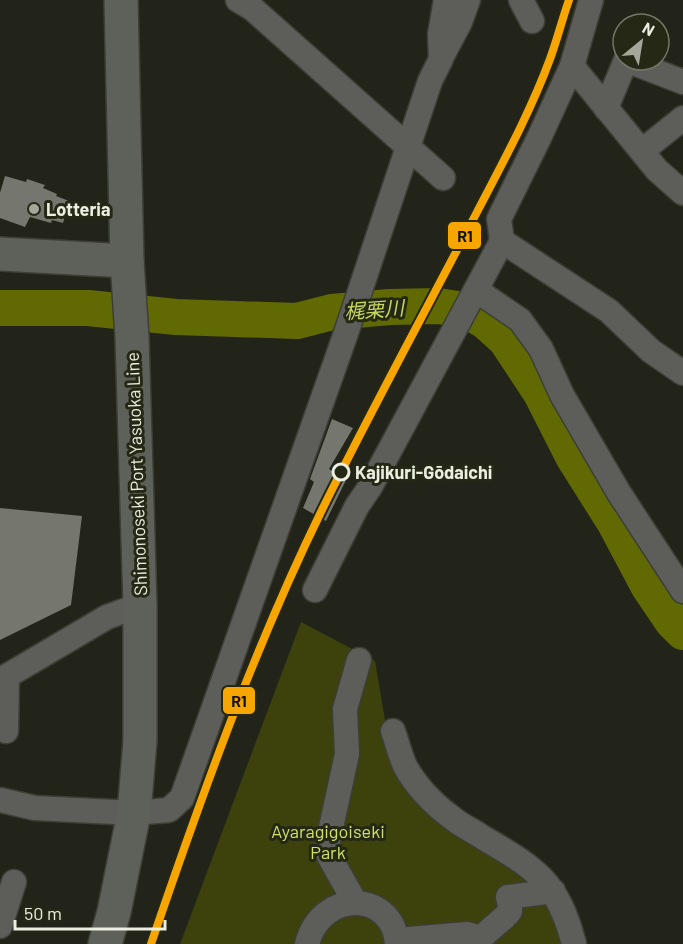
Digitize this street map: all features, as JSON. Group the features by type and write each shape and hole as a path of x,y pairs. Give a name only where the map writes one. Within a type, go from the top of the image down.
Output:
{"main road":[{"name":"Shimonoseki Port Yasuoka Line","path":"105,944 114,912 134,813 140,741 140,605 132,337 127,261 121,0"},
{"path":"0,254 127,261"}],"street":[{"path":"238,0 253,9 443,178"},
{"path":"441,59 440,34 446,0"},
{"path":"0,800 35,808 134,813 169,810 182,798 347,330 430,81 460,22 468,0"},
{"path":"315,590 357,506 375,478 502,241 499,219 572,66 591,0"},
{"path":"606,108 626,60 683,82"},
{"path":"572,66 657,170 683,193"},
{"path":"642,151 683,118"},
{"path":"502,241 609,311 651,351 683,373"},
{"path":"475,292 520,320 541,349 562,395 619,494 683,591"},
{"path":"6,731 7,676 107,617 140,605"},
{"path":"355,902 329,856 327,846 347,754 345,709 359,660"},
{"path":"393,731 405,766 434,802 452,819 524,861 553,891 570,929 574,944"},
{"path":"0,924 14,882"},
{"path":"307,944 310,933 323,915 333,908 355,902 368,904 387,918 397,942 467,934 477,941 509,915 511,910 508,897 553,891"}],"green space":[{"name":"Ayaragigoiseki Park","path":"301,622 375,661 386,726 398,760 532,874 568,944 180,944"}],"building":[{"name":"Lotteria","path":"5,176 26,182 27,179 45,185 43,188 69,201 63,223 52,220 51,223 30,217 25,227 0,218 0,193"},
{"name":"Kajikuri-Gōdaichi","path":"332,419 353,428 329,469 346,480 326,521 303,508 314,482 310,479"},
{"path":"0,508 82,516 71,605 0,640"}],"waterway":[{"name":"梶栗川","path":"0,308 88,308 176,317 297,321 332,312 390,307 438,306 465,310 485,321 506,340 541,393 574,458 615,523 649,587 672,621 683,632"}],"transit line":[{"name":"R1","path":"151,944 237,704 286,587 341,472 525,119 550,59 569,0"}],"place":[{"name":"Lotteria","path":"34,209"},
{"name":"Kajikuri-Gōdaichi","path":"341,472"}]}
